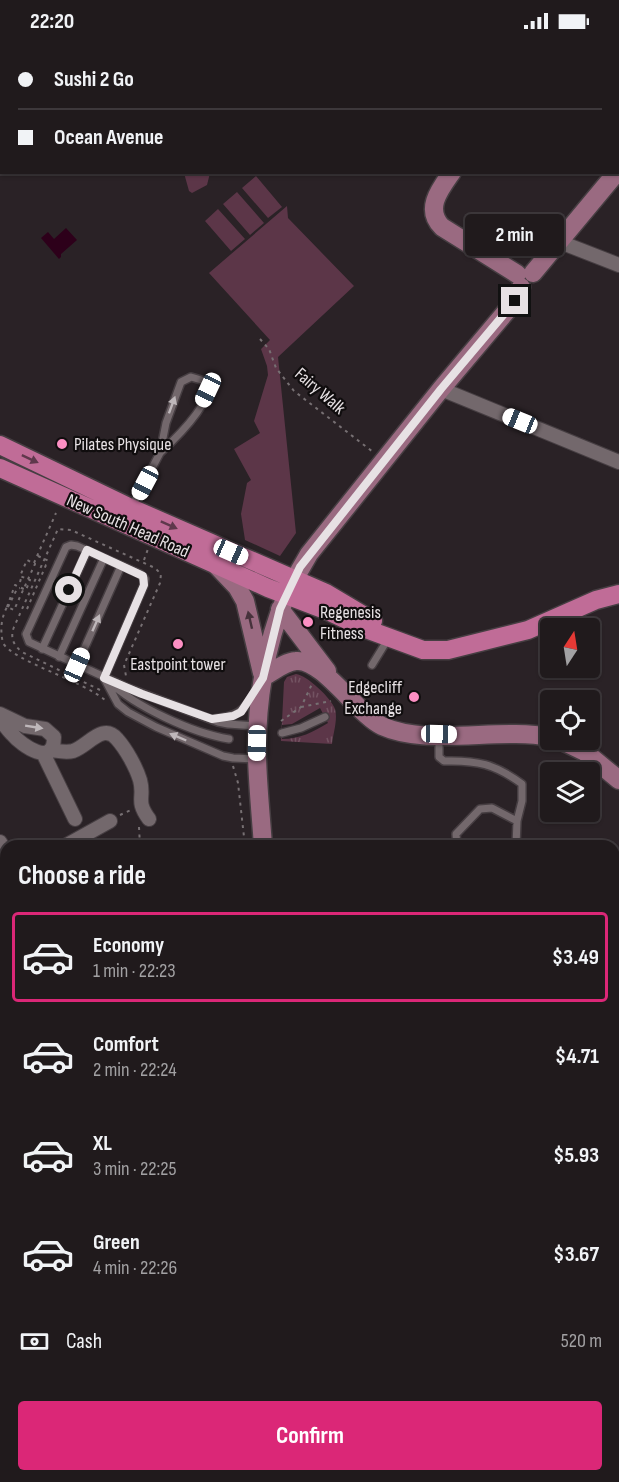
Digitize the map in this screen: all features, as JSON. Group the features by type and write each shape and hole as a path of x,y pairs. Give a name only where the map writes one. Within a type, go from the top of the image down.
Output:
{"main road":[{"name":"New South Head Road","path":"0,445 131,508 287,595"},
{"name":"New South Head Road","path":"0,468 287,595 346,604 373,622 389,637 416,648 432,651 447,650 528,630 549,622 574,608 619,594"}],"street":[{"path":"451,174 440,189 434,205 436,221 523,278"},
{"path":"263,840 257,726 263,678 287,595 309,554 441,389 515,301 523,278 560,242 616,174"},
{"path":"560,242 619,265"},
{"path":"441,389 619,462"},
{"path":"215,564 237,587 245,601 263,678"},
{"path":"287,595 336,695"},
{"path":"263,678 299,660 312,666 336,695 384,726 414,734 540,735"},
{"path":"0,714 19,724 48,731 48,768 75,819"},
{"path":"0,719 28,748 49,748 88,742 98,735 107,733 118,740 140,782 140,805 149,819"},
{"path":"581,750 619,780"},
{"path":"76,840 110,821"}],"lane":[{"path":"131,508 160,453 166,423 181,382 192,377 208,382 208,390 192,421 160,453"},
{"path":"104,678 145,581 143,576 71,545 66,547 26,634 29,642 104,678 212,719 228,724 257,726"},
{"path":"42,649 87,550"},
{"path":"59,657 104,558"},
{"path":"77,665 121,566"},
{"path":"372,665 389,637"},
{"path":"104,678 135,702 190,728 229,739"},
{"path":"104,678 118,704 138,719 229,758 257,759"},
{"path":"212,719 233,716 241,712 263,678"},
{"path":"282,733 301,728 325,717"},
{"path":"439,734 439,757 444,761 470,760 506,772 522,784 516,840"},
{"path":"456,840 456,834 480,809 492,808 517,820"}],"path":[{"name":"Fairy Walk","path":"260,339 268,349 276,368 294,391 374,452"},
{"path":"14,610 56,513"},
{"path":"18,617 50,544"},
{"path":"144,560 148,549"},
{"path":"32,589 45,559"},
{"path":"0,625 17,589 23,587 35,564 27,560 20,576 22,577 20,582 23,578 27,579"},
{"path":"27,608 46,565"},
{"path":"7,607 15,585 26,590 30,580 22,577"},
{"path":"128,688 124,665 160,583"},
{"path":"64,676 95,692 109,703"},
{"path":"301,706 314,682"},
{"path":"281,720 301,706 336,695"},
{"path":"233,770 238,783 244,840"},
{"path":"110,821 140,805"}],"green space":[{"path":"185,174 210,174 207,185 192,193 189,191"},
{"path":"256,176 282,207 268,218 242,188"},
{"path":"237,192 264,223 250,235 223,204"},
{"path":"287,206 288,218 354,286 278,357 296,533 280,556 245,540 241,514 247,483 251,480 234,449 260,433 254,421 268,375 261,349 270,340 209,273"},
{"path":"218,209 245,239 231,251 205,221"},
{"path":"301,675 329,699 335,709 336,717 332,744 281,741 284,682 287,677","holes":["320,708 328,723 295,738 282,739 282,725 292,724"]}],"shaded area":[{"path":"66,228 77,240 61,254 59,259 41,238 48,232 54,239"}],"place":[{"name":"Pilates Physique","path":"62,444"},
{"name":"Regenesis Fitness","path":"308,622"},
{"name":"Eastpoint tower","path":"178,644"},
{"name":"Edgecliff Exchange","path":"414,697"}],"route":[{"path":"69,590 87,550 143,576 144,585 104,678 212,719 233,716 241,712 263,678 280,609 300,567 441,389 515,301"}]}
